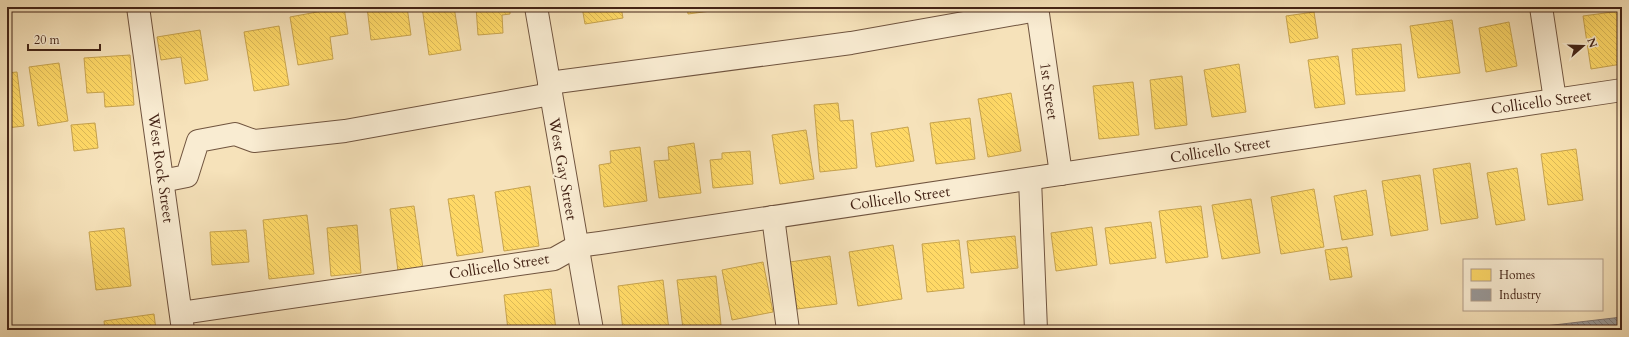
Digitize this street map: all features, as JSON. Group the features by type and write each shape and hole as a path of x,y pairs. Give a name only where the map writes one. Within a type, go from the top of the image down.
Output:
{"street":[{"name":"West Rock Street","path":"138,7 182,321"},
{"name":"West Gay Street","path":"536,7 592,330"},
{"path":"1540,7 1555,100"},
{"path":"162,181 187,176 198,141 235,134 254,141 345,131 550,89 851,43 1037,9"},
{"name":"1st Street","path":"1037,9 1061,174"},
{"name":"Collicello Street","path":"182,321 554,259 577,246 1622,90"},
{"path":"1030,179 1036,330"},
{"path":"773,217 788,330"}],"building: Homes":[{"path":"344,7 348,34 330,37 333,59 298,65 290,17"},
{"path":"367,7 407,7 411,35 371,40"},
{"path":"422,7 454,7 461,50 429,55"},
{"path":"476,7 510,7 510,14 502,15 503,33 478,35"},
{"path":"582,7 621,7 623,18 585,24"},
{"path":"687,7 726,7 726,9 688,14"},
{"path":"1620,11 1622,22 1622,64 1591,69 1583,16"},
{"path":"1314,12 1318,38 1290,43 1286,16"},
{"path":"1452,20 1460,73 1418,78 1410,26"},
{"path":"1509,22 1517,66 1486,72 1479,28"},
{"path":"279,26 289,85 254,91 244,32"},
{"path":"200,30 208,80 185,84 181,57 161,60 157,37"},
{"path":"1401,44 1405,91 1356,95 1352,49"},
{"path":"130,55 134,105 105,107 104,92 87,93 84,58"},
{"path":"1338,56 1345,104 1315,108 1308,60"},
{"path":"59,63 68,121 38,126 29,67"},
{"path":"1239,64 1246,112 1212,117 1204,70"},
{"path":"17,72 24,126 7,128 7,73"},
{"path":"1182,76 1187,125 1155,129 1150,80"},
{"path":"1133,82 1139,135 1099,139 1093,86"},
{"path":"1011,93 1021,151 988,157 978,99"},
{"path":"838,103 840,121 853,120 857,168 820,172 814,105"},
{"path":"970,118 975,159 936,164 930,123"},
{"path":"95,123 98,148 74,151 71,125"},
{"path":"908,127 914,161 876,167 871,133"},
{"path":"806,130 814,179 780,184 772,135"},
{"path":"694,143 701,193 659,198 654,161 669,160 668,147"},
{"path":"640,147 647,201 604,207 599,165 611,163 610,151"},
{"path":"1576,149 1583,200 1548,205 1541,154"},
{"path":"750,151 753,184 713,188 710,160 722,159 722,153"},
{"path":"1470,163 1478,218 1441,224 1433,169"},
{"path":"1517,168 1525,220 1496,225 1487,173"},
{"path":"1420,175 1428,230 1391,236 1382,181"},
{"path":"530,186 539,246 504,251 495,192"},
{"path":"1314,189 1324,247 1281,254 1271,197"},
{"path":"1366,190 1373,235 1342,240 1334,196"},
{"path":"474,195 483,252 457,256 448,199"},
{"path":"1251,199 1260,253 1222,259 1212,205"},
{"path":"414,206 423,268 398,271 390,209"},
{"path":"1201,206 1208,257 1166,263 1159,211"},
{"path":"307,215 314,274 269,279 263,220"},
{"path":"1151,222 1156,258 1110,264 1105,228"},
{"path":"357,225 361,273 331,276 327,228"},
{"path":"1092,227 1097,265 1056,271 1051,233"},
{"path":"124,228 131,286 96,290 89,232"},
{"path":"246,230 249,262 212,265 210,232"},
{"path":"1015,236 1018,268 971,273 967,241"},
{"path":"959,240 964,288 927,292 922,244"},
{"path":"893,245 902,299 858,306 849,252"},
{"path":"1347,247 1352,277 1330,280 1325,250"},
{"path":"830,256 837,304 797,309 790,262"},
{"path":"763,262 773,312 732,320 722,270"},
{"path":"716,276 721,325 683,329 677,280"},
{"path":"663,280 669,330 623,330 618,286"},
{"path":"551,289 556,330 508,330 504,295"},
{"path":"154,314 156,330 105,330 104,321"}],"building: Industry":[{"path":"1622,317 1622,330 1511,330"}]}
